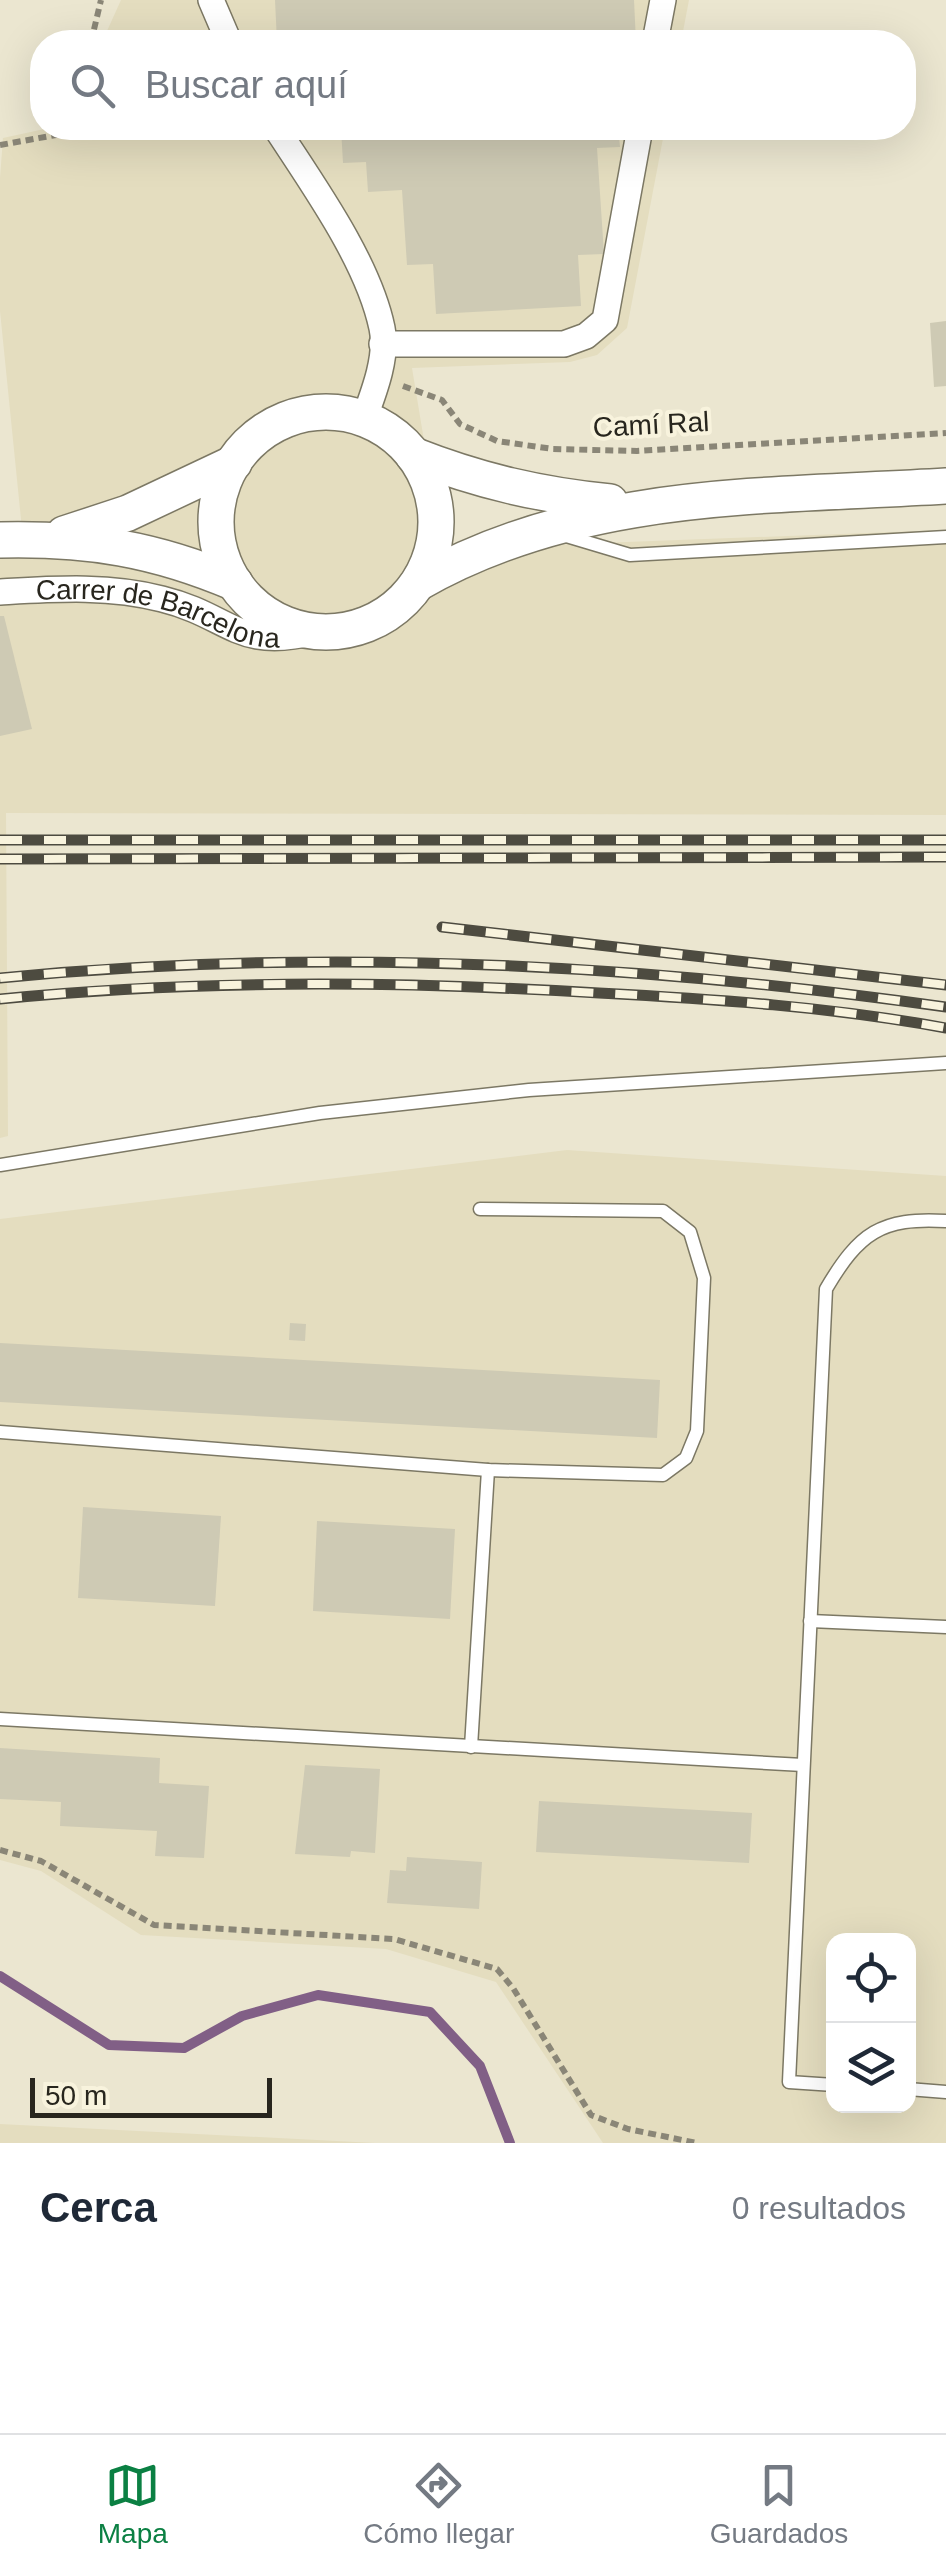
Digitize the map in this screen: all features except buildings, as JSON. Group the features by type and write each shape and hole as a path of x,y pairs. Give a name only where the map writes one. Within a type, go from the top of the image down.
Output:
{"main road":[{"path":"318,412 364,419 384,429 413,455 429,483 436,519 428,564 398,606 369,624 314,632 274,619 235,584 222,557 216,524 220,495 234,464 250,443 282,422 318,412"},
{"path":"413,455 478,480 538,495 643,505"},
{"name":"Carrer de Barcelona","path":"52,539 128,513 234,464"},
{"path":"418,583 469,554 542,527 643,505 946,486"},
{"name":"Carrer de Barcelona","path":"0,540 52,539 132,548 176,558 235,584"}],"street":[{"path":"211,0 224,30"},
{"path":"657,30 663,0"},
{"path":"284,140 344,236 383,330 378,378 364,419"},
{"path":"382,344 564,344 586,336 605,320 638,140"},
{"name":"Carrer de Barcelona","path":"0,592 119,592 192,608 251,638 278,640 314,632"}],"lane":[{"path":"542,527 630,556 946,537"},
{"path":"0,1165 320,1114 530,1090 946,1063"},
{"path":"0,1432 488,1470 663,1475 686,1458 697,1431 704,1278 690,1232 663,1210 480,1209"},
{"path":"826,2084 788,2082 826,1289 844,1258 873,1232 906,1219 946,1221"},
{"path":"471,1747 488,1470"},
{"path":"810,1621 946,1627"},
{"path":"0,1719 804,1765"},
{"path":"916,2090 946,2092"}],"path":[{"path":"94,30 101,0"},
{"path":"0,145 30,140"},
{"name":"Camí Ral","path":"378,378 442,400 460,424 497,442 553,449 637,452 946,432"},
{"path":"0,1850 42,1861 154,1925 380,1937 496,1970 513,1988 592,2115 628,2128 697,2143"}],"shaded area":[{"path":"121,0 689,0 683,30 107,30"},
{"path":"30,132 30,140 663,140 627,328 597,355 570,362 412,368 442,549 946,530 946,815 6,813 8,1136 0,1138 0,540 23,539 0,311 3,138"},
{"path":"567,1150 946,1176 946,2143 603,2143 496,1982 386,1949 141,1935 41,1871 0,1860 0,1219"},
{"path":"0,2124 375,2143 0,2143"}],"waterway":[{"path":"0,1976 109,2045 184,2048 242,2016 318,1995 430,2012 480,2066 510,2143"}],"railway":[{"path":"0,840 946,840"},
{"path":"0,859 946,857"},
{"path":"442,927 946,985"},
{"path":"0,978 237,963 474,964 711,980 946,1007"},
{"path":"0,999 224,985 449,986 730,1001 946,1028"}]}
